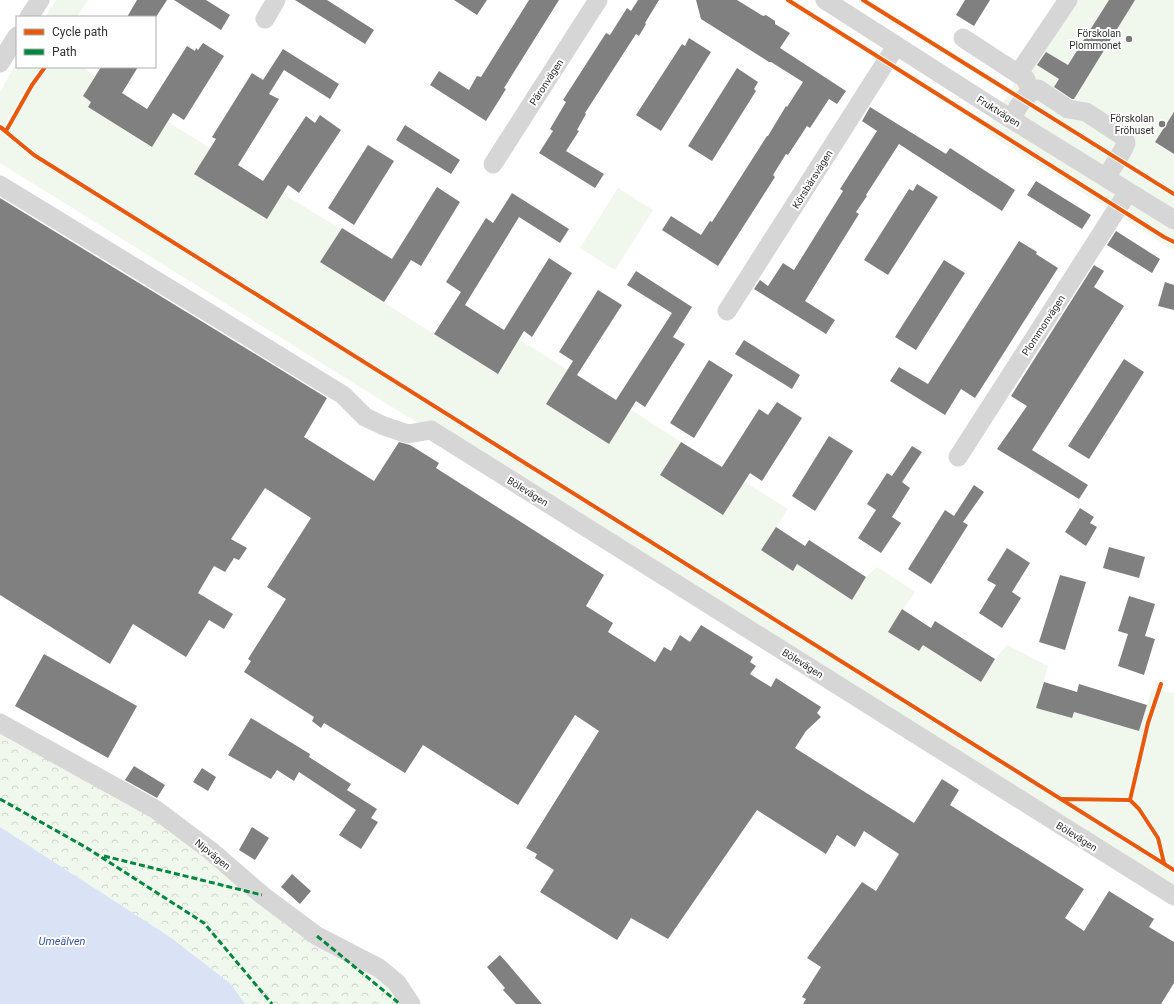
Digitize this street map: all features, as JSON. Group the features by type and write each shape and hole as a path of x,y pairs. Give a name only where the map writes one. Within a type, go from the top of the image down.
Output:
{"street":[{"path":"30,16 40,0"},
{"path":"264,19 276,0"},
{"name":"Päronvägen","path":"493,164 598,0"},
{"name":"Fruktvägen","path":"825,0 1011,119 1174,220"},
{"path":"1018,74 1068,0"},
{"path":"0,63 16,38"},
{"path":"963,38 1026,79 1030,91"},
{"name":"Körsbärsvägen","path":"727,311 896,46"},
{"path":"1011,119 1022,100 1030,91 1038,89 1068,109 1086,112 1124,137 1126,143 1106,178"},
{"name":"Bölevägen","path":"0,185 343,396 365,417 384,426 408,434 431,430 1174,896"},
{"name":"Plommonvägen","path":"958,457 1128,192"},
{"name":"Nipvägen","path":"0,723 155,809 211,851 262,895 317,936 379,968 397,983 411,1004"}],"green space":[{"path":"56,0 88,0 78,16 46,16"},
{"path":"1067,0 1174,0 1174,250 986,132 1009,92"},
{"path":"16,63 16,68 40,68 29,83 5,125 0,122 0,92"},
{"path":"44,68 84,68 95,76 83,96 91,102 88,107 151,147 168,122 210,148 195,174 267,219 283,194 341,229 320,262 497,374 518,339 568,370 546,404 609,444 630,409 681,442 660,475 723,515 739,491 743,481 788,509 761,550 793,570 797,564 852,600 866,577 877,567 915,592 888,632 919,651 923,645 981,682 995,659 1007,645 1048,666 1037,708 1071,718 1074,712 1139,731 1152,689 1174,693 1174,896 0,163 0,127 6,131 32,85"},
{"path":"618,188 653,210 615,270 580,248"},
{"path":"0,723 211,851 379,968 411,1004 245,1004 231,984 170,937 0,827"}],"water":[{"name":"Umeälven","path":"0,827 170,937 231,984 245,1004 0,1004"}],"building":[{"path":"137,0 167,0 156,17 128,16"},
{"path":"174,0 206,0 230,15 221,30"},
{"path":"295,0 327,0 374,30 365,44"},
{"path":"454,0 487,0 477,15"},
{"path":"529,0 559,0 504,88 506,89 486,121 430,85 439,71 469,90 477,76 481,77"},
{"path":"638,0 659,0 639,36 636,34 585,113 586,114 577,130 579,131 566,151 604,174 595,188 539,153 553,131 550,129 566,102 563,100 606,33 610,35 627,8 631,11"},
{"path":"696,0 737,0 763,16 766,15 775,21 775,24 790,33 780,48 846,91 837,104 829,99 810,128 807,126 788,155 786,154 773,175 775,177 718,266 662,230 671,216 701,235 710,221 712,222 803,82 701,19"},
{"path":"965,0 990,0 974,26 956,15"},
{"path":"1109,0 1135,0 1074,99 1072,99 1054,87 1059,79 1037,65 1046,52 1068,65"},
{"path":"689,38 711,52 661,131 636,115 682,44 685,46"},
{"path":"203,43 224,56 184,120 173,113 152,147 88,107 91,102 83,96 100,68 137,68 122,93 147,109 187,46 195,51 196,48 198,50"},
{"path":"283,49 339,84 330,99 284,70 269,94 279,99 238,165 263,181 306,116 315,123 320,115 341,130 299,193 288,185 267,219 194,174 216,139 212,137 252,73 263,80"},
{"path":"737,68 758,82 754,89 756,91 712,161 688,146"},
{"path":"870,107 946,154 950,148 1015,190 1002,211 899,144 866,195 867,196 856,212 859,214 805,301 835,320 826,334 754,289 760,280 768,286 783,263 794,270 843,191 840,189 877,131 862,121"},
{"path":"1174,112 1174,154 1155,142"},
{"path":"405,125 460,160 451,174 396,140"},
{"path":"368,145 394,161 354,225 328,208"},
{"path":"1036,181 1091,215 1082,229 1027,195"},
{"path":"917,184 938,197 888,275 864,260 909,189 913,191"},
{"path":"437,187 460,202 421,266 411,260 384,302 320,262 342,228 392,259"},
{"path":"512,193 569,229 560,243 519,217 465,305 504,330 549,258 572,273 532,337 524,331 498,374 434,334 461,292 446,282 486,218 493,223"},
{"path":"0,198 327,398 304,437 374,481 399,442 410,445 439,463 436,468 604,575 586,606 613,623 608,632 655,662 664,647 671,651 680,635 690,642 701,625 753,657 750,662 756,666 750,674 771,687 776,678 821,707 817,713 821,717 806,731 795,748 914,823 942,779 959,790 950,805 1084,889 1065,918 1084,931 1109,891 1154,919 1149,927 1174,942 1174,983 1161,1004 803,1004 806,999 802,997 821,967 807,958 862,882 876,891 899,854 864,831 855,847 837,835 826,854 757,810 668,939 631,918 617,940 540,892 554,870 535,858 537,854 526,848 599,731 575,715 518,805 423,745 405,773 324,723 321,728 312,721 314,717 244,672 251,661 248,659 286,599 267,587 311,518 265,488 231,539 247,548 239,560 234,558 225,572 214,566 198,593 233,614 224,629 209,620 186,657 133,624 110,664 0,595"},
{"path":"1116,231 1160,259 1152,273 1107,245"},
{"path":"1019,241 1037,252 1036,254 1058,268 975,398 961,389 945,415 890,381 899,367 928,384"},
{"path":"944,260 965,273 916,350 895,337"},
{"path":"1094,265 1104,271 1094,287 1124,306 1032,450 1088,485 1079,499 997,449 1027,406 1011,396"},
{"path":"636,271 692,307 673,337 685,344 645,407 636,401 609,444 546,404 573,361 559,352 598,290 622,305 577,375 616,400 672,313 627,285"},
{"path":"1165,282 1174,285 1174,310 1158,306"},
{"path":"744,340 800,375 792,389 735,354"},
{"path":"1124,359 1144,372 1089,459 1068,446"},
{"path":"709,360 733,375 694,438 670,423"},
{"path":"777,402 802,418 762,481 750,473 723,515 660,475 681,442 722,467 759,409 768,415"},
{"path":"829,436 853,451 815,511 792,496"},
{"path":"912,446 922,452 902,482 910,488 892,517 901,523 881,553 858,538 876,510 867,504 887,473 892,476"},
{"path":"974,485 984,492 963,522 968,525 931,584 908,569 945,510 954,516"},
{"path":"1080,508 1094,517 1090,523 1097,527 1086,546 1065,532"},
{"path":"776,527 805,546 809,540 866,577 852,600 797,564 793,571 761,550"},
{"path":"1109,547 1145,557 1139,578 1103,568"},
{"path":"1007,548 1030,563 1012,592 1021,598 1002,628 979,613 996,585 987,580"},
{"path":"1060,575 1086,582 1065,650 1039,642"},
{"path":"1129,596 1155,604 1145,636 1155,639 1144,675 1118,666 1128,634 1118,631"},
{"path":"902,609 931,628 935,621 995,659 981,682 923,645 919,651 888,632"},
{"path":"44,654 137,706 108,758 15,706"},
{"path":"1044,682 1077,692 1079,684 1147,705 1139,731 1074,712 1072,718 1036,708"},
{"path":"251,718 310,754 309,757 351,784 347,790 377,809 371,818 378,822 361,849 339,835 356,810 299,772 294,781 277,770 271,779 228,755"},
{"path":"134,766 165,785 157,798 125,780"},
{"path":"202,768 216,777 208,791 193,782"},
{"path":"252,827 269,838 255,860 239,850"},
{"path":"292,874 311,891 300,904 281,887"},
{"path":"500,955 542,1004 516,1004 503,990 505,988 487,967"}],"marked path":[{"path":"0,799 87,848 204,923 272,1004"},
{"path":"104,856 262,895"},
{"path":"317,936 400,1004"}],"cycle path":[{"path":"788,0 1174,242"},
{"path":"863,0 1174,194"},
{"path":"0,127 6,131 32,85 44,68"},
{"path":"0,127 34,155 1174,870"},
{"path":"1130,800 1148,723 1161,684"},
{"path":"1062,799 1130,800 1139,809 1158,838 1164,863"}],"place":[{"name":"Förskolan Plommonet","path":"1129,39"},
{"name":"Förskolan Fröhuset","path":"1162,124"}]}
